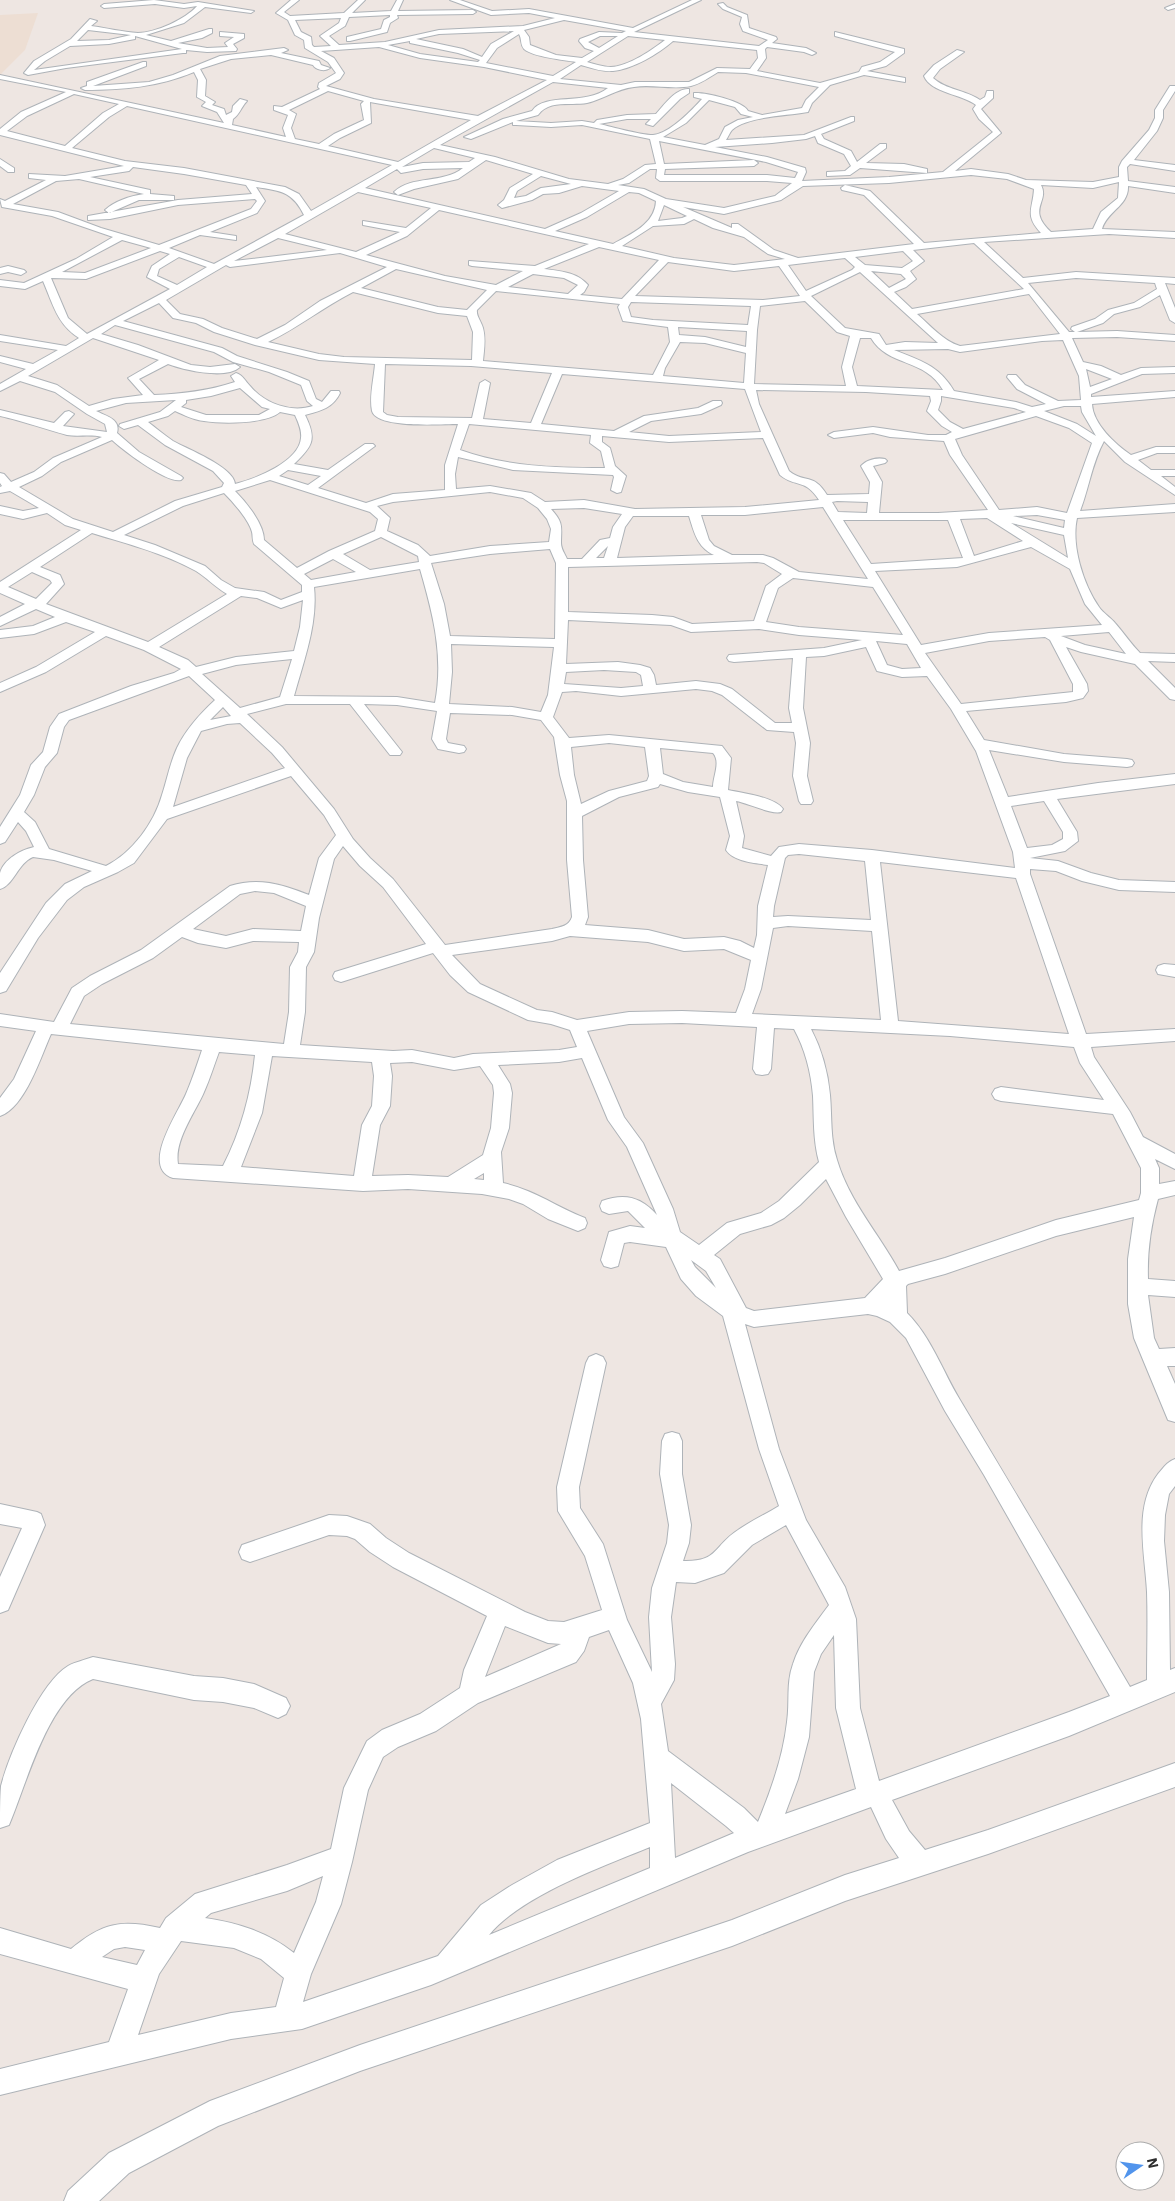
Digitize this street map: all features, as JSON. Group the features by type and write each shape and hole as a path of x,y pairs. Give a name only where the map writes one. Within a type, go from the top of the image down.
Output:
{"street":[{"path":"98,0 107,4 202,5"},
{"path":"28,73 37,62 68,44 97,17 107,4 119,0"},
{"path":"142,3 159,0 180,0 202,5 251,11"},
{"path":"296,0 280,13 293,22 298,33 311,46 331,60 352,95"},
{"path":"311,46 342,24 346,16 362,0"},
{"path":"384,30 386,23 394,18 393,13 400,0"},
{"path":"443,0 454,0 491,13"},
{"path":"0,387 114,322 266,241 400,165 438,147 479,119 553,80 629,32 698,0"},
{"path":"690,12 706,0"},
{"path":"721,4 725,8 745,16 744,24 746,29 773,39 764,47 762,58 752,72"},
{"path":"108,42 134,34 150,23 173,24 192,15 202,5"},
{"path":"468,12 478,9"},
{"path":"288,18 393,13 468,12 499,14 529,11 669,39 806,50 812,53"},
{"path":"499,14 506,22 519,29 525,37 526,46 529,49 555,57 612,69 633,62 664,46 673,28"},
{"path":"97,17 110,30"},
{"path":"483,62 498,42 519,29 562,18"},
{"path":"394,42 409,39 427,24 519,29"},
{"path":"86,28 153,37 173,48 192,63 202,80 201,97 211,102 206,106 221,111 222,116 228,123"},
{"path":"384,30 394,42 454,62 483,62"},
{"path":"324,56 332,47 358,36 384,30"},
{"path":"0,133 24,114 74,90 104,80 173,48 176,40 194,38 209,31"},
{"path":"600,51 588,46 584,41 599,34 629,32"},
{"path":"223,34 242,36 229,43 243,55"},
{"path":"838,34 901,52 889,61 865,69 862,73"},
{"path":"324,36 332,47"},
{"path":"302,48 311,46 371,45 409,39 448,48 483,62 553,80 597,86 623,87 634,84 694,83"},
{"path":"0,78 58,89 74,90 142,86 167,80 192,63 243,55 272,53 288,49 173,48 108,42 68,44"},
{"path":"37,62 106,61 173,48"},
{"path":"960,52 937,67 928,76 929,79 938,86 963,93 980,104"},
{"path":"272,53 303,58 316,63 321,68 338,72"},
{"path":"37,62 106,61"},
{"path":"28,73 92,62"},
{"path":"633,62 648,65"},
{"path":"689,179 662,159 652,137 644,129 694,83 717,70 752,72 826,85 862,73 902,80"},
{"path":"324,91 322,85 338,72"},
{"path":"28,73 29,77 42,82 46,86"},
{"path":"634,84 644,75"},
{"path":"0,82 12,79"},
{"path":"664,83 685,91 738,105 743,108 744,112 763,117"},
{"path":"705,148 737,132 731,127 741,122 805,110 808,102 826,85"},
{"path":"66,149 106,115 129,105 142,86"},
{"path":"597,86 616,112 611,120"},
{"path":"438,147 460,141 502,123 531,114 548,103 607,101 623,87"},
{"path":"1097,231 1100,217 1122,198 1123,167 1126,161 1153,132 1159,118 1159,110 1173,88"},
{"path":"74,90 129,105 228,123 400,165"},
{"path":"324,91 350,98 399,104 479,119"},
{"path":"292,140 287,128 292,114 280,109 324,91 366,99"},
{"path":"817,133 821,141 848,153 849,158 857,165 910,168 941,175 997,133 994,128 982,120 977,109 980,104 989,98 990,93"},
{"path":"652,137 675,127 693,113 708,97"},
{"path":"366,99 366,107 374,114"},
{"path":"228,123 236,113 236,106 244,101"},
{"path":"321,147 337,136 365,123 374,114 399,104"},
{"path":"531,114 776,162 795,166 810,172 842,174 852,170 883,146"},
{"path":"502,123 583,124 627,117 659,116"},
{"path":"449,126 459,124 466,117"},
{"path":"722,140 789,140 806,137 851,119"},
{"path":"0,133 142,166 166,168 294,192 299,196 309,216"},
{"path":"460,141 467,155"},
{"path":"548,231 584,215 646,168 692,145"},
{"path":"438,147 554,177 604,186 654,179 767,178 854,189 867,193 921,246"},
{"path":"398,192 407,186 454,177 469,165 484,158"},
{"path":"662,159 692,159"},
{"path":"662,159 776,162"},
{"path":"654,179 662,159"},
{"path":"1126,161 1175,168"},
{"path":"0,162 11,170"},
{"path":"386,173 423,166 469,165"},
{"path":"32,176 52,180 142,166"},
{"path":"162,178 166,168"},
{"path":"70,172 81,177 115,186 156,192 184,202"},
{"path":"507,202 513,190 527,182 537,172"},
{"path":"537,172 594,177 625,184 716,226 743,234"},
{"path":"724,211 785,195 810,172"},
{"path":"800,183 890,180 971,172 988,173 1029,182 1093,185 1123,181 1175,190"},
{"path":"527,182 554,177"},
{"path":"613,248 649,224 659,213 661,209 660,187 654,179"},
{"path":"3,205 52,180"},
{"path":"427,204 437,195 431,185 432,182"},
{"path":"1029,182 1036,185 1039,190 1033,210 1034,218 1038,226 1049,235"},
{"path":"477,215 497,208 507,202 529,198 540,191 559,190 582,183"},
{"path":"0,271 8,269 19,276 86,276 200,234 254,211 261,200 250,184"},
{"path":"358,189 548,231 613,248 666,259 734,268 976,240 1097,231 1127,231 1175,235"},
{"path":"91,218 134,197 156,192"},
{"path":"76,221 116,216 157,206 184,202 299,196"},
{"path":"660,199 724,211 730,215 735,227 743,234 771,252 797,260"},
{"path":"3,205 21,210 50,212 217,266 342,250"},
{"path":"335,393 332,400 322,406 300,413 266,405 257,400 241,384 235,373 237,362 257,342 293,325 351,288 373,279 406,231 438,207"},
{"path":"649,224 684,221 693,216"},
{"path":"366,224 406,231"},
{"path":"389,229 391,253"},
{"path":"200,234 233,238"},
{"path":"276,235 357,255 391,253 454,280 495,289 570,297 627,300 756,303 807,297 832,282 855,272 880,250"},
{"path":"120,247 122,236"},
{"path":"976,240 1022,281 1068,336 1084,376 1088,412 1100,438"},
{"path":"266,241 276,251 289,257"},
{"path":"442,311 495,289 533,270 598,244"},
{"path":"120,247 136,257"},
{"path":"46,277 79,262 120,247"},
{"path":"861,266 906,271 919,261 904,247"},
{"path":"357,255 391,253"},
{"path":"177,254 154,270 152,277 177,289"},
{"path":"846,254 948,346"},
{"path":"666,259 640,282 627,300 623,307 627,319 673,324 749,328"},
{"path":"782,262 783,268 802,279 832,282 878,282"},
{"path":"472,263 496,264 561,274 580,280 583,286 581,290 570,297"},
{"path":"454,280 482,274 496,264"},
{"path":"144,267 154,270"},
{"path":"887,291 902,286 911,279 906,271"},
{"path":"1022,281 1076,275 1160,285 1174,280"},
{"path":"0,294 19,276"},
{"path":"46,277 52,288 61,317 70,329 134,347 167,360 199,369 237,362 254,362 269,370 300,380 307,386 312,401 322,406"},
{"path":"802,279 832,282"},
{"path":"802,279 807,297 841,330 855,334 875,336 884,348 928,367 943,382 950,394"},
{"path":"1160,285 1175,320"},
{"path":"1068,336 1078,327 1099,321 1111,312 1137,305 1150,299 1160,285"},
{"path":"351,288 442,311 472,313"},
{"path":"477,363 480,334 472,309 495,289"},
{"path":"909,312 1031,291"},
{"path":"160,299 177,316 199,321 218,330 257,342 319,357 344,360 477,363 777,389 911,391 950,394 1000,402 1034,411 1100,438 1175,492"},
{"path":"756,303 749,328 752,351 749,386 766,435 784,473 789,477 808,482 817,488 826,501 930,672 957,708 979,744 1002,803 1086,1058 1138,1142 1150,1168 1148,1200 1138,1259 1138,1304 1144,1338 1175,1412"},
{"path":"114,322 218,350 237,362"},
{"path":"657,379 660,368 675,342 673,324"},
{"path":"696,325 697,329 715,341"},
{"path":"715,341 749,328"},
{"path":"852,389 847,367 855,334"},
{"path":"884,348 905,345 948,346 960,349 1042,338 1117,334 1175,338"},
{"path":"0,338 68,349"},
{"path":"676,338 715,341 752,351"},
{"path":"0,359 35,368"},
{"path":"137,399 133,378 167,360"},
{"path":"380,360 377,405 378,413 384,418 398,420 471,421 688,439 766,435"},
{"path":"1079,364 1097,368 1119,378"},
{"path":"0,368 3,373 0,387"},
{"path":"535,426 558,370"},
{"path":"1087,397 1119,378 1141,370 1175,370"},
{"path":"19,377 64,392 88,410 110,422 134,424 223,473 230,482 227,490"},
{"path":"1012,377 1017,384 1052,402"},
{"path":"451,493 447,479 454,452 471,421 485,382"},
{"path":"911,391 943,382"},
{"path":"88,410 137,399 209,393 241,384"},
{"path":"935,393 936,401 932,411 934,414 943,419 950,427 962,433"},
{"path":"1000,402 1052,402 1087,397 1106,399 1175,394"},
{"path":"2,483 38,474 57,460 104,441 134,424 164,414 175,407 186,396"},
{"path":"137,399 175,407 205,418 270,416 278,408"},
{"path":"834,436 873,430 890,434 928,438 950,438 1034,411 1052,402"},
{"path":"616,434 644,420 701,412 717,403"},
{"path":"0,413 29,418 55,428 75,432 104,433 112,436 135,454 177,478"},
{"path":"116,536 188,499 249,486 271,477 286,466 305,447 307,436 300,413"},
{"path":"55,428 69,414"},
{"path":"110,422 113,431 112,436"},
{"path":"597,432 596,443 606,450 610,467 617,472 620,480 617,490"},
{"path":"950,438 950,445 956,456 993,515 1054,556 1076,567"},
{"path":"1100,438 1094,446 1079,500 1072,516 1071,533 1076,567 1081,583 1096,612 1112,628 1136,659 1175,696"},
{"path":"311,488 369,446"},
{"path":"1130,460 1156,450 1175,450"},
{"path":"454,452 474,460 497,464 617,472"},
{"path":"873,516 876,482 867,466 881,461"},
{"path":"286,466 330,474"},
{"path":"1147,473 1175,473"},
{"path":"271,477 366,506 380,513 384,518 381,533"},
{"path":"2,483 26,494 69,522 116,536 201,569 217,583 239,592 260,595 281,604 309,589 368,574 490,550 555,545"},
{"path":"366,506 393,498 490,489 526,495 542,506 556,522 555,545 562,564 560,668 555,694 546,717"},
{"path":"227,490 245,507 247,515 258,532 258,541 261,545 297,573 309,589 307,619 286,700"},
{"path":"542,506 584,504 629,513 745,511 826,501 836,497 856,500 875,497"},
{"path":"834,516 952,516 1042,511 1072,516 1175,508"},
{"path":"0,510 23,515 48,509"},
{"path":"694,512 698,518 699,532 706,544 710,549 727,558"},
{"path":"608,562 614,554 614,540 618,526 629,513"},
{"path":"993,515 1071,533"},
{"path":"952,516 959,528 966,552 971,560"},
{"path":"0,588 91,528"},
{"path":"297,573 333,554 381,533 424,554 439,611 443,640 446,683 439,739 443,746 459,749"},
{"path":"584,563 604,543 614,540"},
{"path":"867,568 956,563 1034,542"},
{"path":"706,544 710,558"},
{"path":"333,554 368,574"},
{"path":"562,564 710,558 767,558 793,574 825,580 878,584"},
{"path":"0,622 36,604 58,584 56,578 31,567"},
{"path":"759,625 772,586 782,578 793,574"},
{"path":"0,588 65,617 149,647 183,663 277,750 329,812 365,862 388,883 456,971 474,988 534,1016 552,1018 578,1026 650,1016 960,1030 1080,1040 1175,1035"},
{"path":"149,647 239,592"},
{"path":"562,616 674,621 691,628 759,625 914,645 989,636 1049,635 1112,628"},
{"path":"0,634 35,630 56,623 65,617"},
{"path":"0,688 44,668 105,631"},
{"path":"1049,635 1081,648 1136,659 1175,658"},
{"path":"957,708 1078,695 1081,691 1080,684 1049,635"},
{"path":"734,658 800,655 851,648 869,639"},
{"path":"869,639 882,668 902,673 930,672"},
{"path":"443,640 514,644 561,643"},
{"path":"0,839 27,795 38,765 52,750 57,727 64,717 136,689 191,671 236,661 298,654"},
{"path":"800,655 796,708 803,743 800,776 806,801"},
{"path":"560,668 595,665 640,668 648,675 650,689"},
{"path":"555,694 576,687 621,692 696,685 715,687 728,692 772,727 800,728"},
{"path":"0,988 13,964 41,923 69,889 80,882 127,862 162,816 181,756 189,738 223,700"},
{"path":"197,728 286,700 397,701 442,708 512,711 546,717 561,736 567,775 574,801 575,867 580,917 577,925 570,930"},
{"path":"354,700 395,752"},
{"path":"563,743 609,739 709,747 721,751 724,762 720,788 724,794 737,836 734,850 747,856 777,862"},
{"path":"574,814 614,794 653,784 656,776 652,743"},
{"path":"979,744 1064,758 1127,763"},
{"path":"162,816 294,770"},
{"path":"656,776 684,786 755,800 776,809"},
{"path":"1002,803 1098,788 1175,779"},
{"path":"1022,863 1064,846 1071,841 1070,832 1048,796"},
{"path":"15,813 26,819 32,827 38,852"},
{"path":"291,1051 297,1012 298,966 306,952 315,903 327,858 344,835"},
{"path":"0,843 107,871"},
{"path":"742,1020 753,989 760,957 766,906 778,856 784,851 792,849 1058,866 1087,877 1119,885 1175,887"},
{"path":"0,884 21,857 38,852"},
{"path":"872,855 890,1027"},
{"path":"0,1109 6,1104 53,1028 78,992 96,980 133,963 235,890 244,886 266,886 315,903"},
{"path":"765,923 788,921 880,926"},
{"path":"181,930 198,937 226,942 253,935 308,937"},
{"path":"341,976 439,948 542,937 570,930 648,936 684,945 724,943 734,945 760,957"},
{"path":"0,1020 53,1028 213,1045 393,1057 412,1056 454,1064 485,1060 559,1056 589,1051"},
{"path":"762,1069 766,1021"},
{"path":"799,1023 809,1040 818,1067 823,1141 829,1163 842,1193 895,1282 897,1316"},
{"path":"578,1026 617,1120 634,1143 653,1185 670,1239 688,1273 703,1290 735,1313 754,1319 835,1312 870,1306 880,1308 897,1316 913,1332 952,1405 991,1468 1125,1700"},
{"path":"213,1045 197,1089 172,1141 168,1166 173,1171 229,1173 363,1184 408,1182 494,1190 530,1199 555,1214 578,1223"},
{"path":"229,1173 249,1132 260,1088 264,1049"},
{"path":"363,1184 363,1170 371,1125 381,1106 384,1076 380,1055"},
{"path":"485,1060 501,1084 503,1093 500,1128 492,1152 494,1190"},
{"path":"1001,1094 1118,1108"},
{"path":"1138,1142 1175,1162"},
{"path":"451,1185 492,1158"},
{"path":"701,1256 714,1242 726,1233 746,1224 769,1218 785,1207 829,1163"},
{"path":"609,1206 630,1204 653,1185"},
{"path":"870,1306 901,1278 945,1266 1056,1228 1148,1200 1175,1188"},
{"path":"630,1204 670,1239 713,1265 735,1313 769,1449 792,1510 813,1556 837,1596 841,1608 844,1619 848,1708 873,1794 898,1838 922,1864"},
{"path":"611,1260 616,1237 624,1234 670,1239"},
{"path":"1138,1286 1175,1289"},
{"path":"1154,1358 1175,1357"},
{"path":"596,1362 568,1487 568,1500 573,1518 586,1534 595,1551 615,1616 644,1680 653,1719 662,1830 663,1876"},
{"path":"649,1703 662,1680 664,1664 660,1617 662,1588 678,1543 680,1525 671,1474 672,1441"},
{"path":"0,2082 231,2026 302,2016 446,1966 760,1835 1069,1724 1167,1682 1153,1540 1154,1515 1159,1490 1174,1475"},
{"path":"668,1570 695,1572 716,1566 744,1538 792,1510"},
{"path":"0,1514 29,1519 33,1521 34,1525 0,1602"},
{"path":"250,1552 329,1525 347,1526 362,1531 378,1545 401,1560 500,1611 548,1632 564,1633 615,1616"},
{"path":"760,1835 781,1798 794,1758 800,1720 802,1672 811,1649 841,1608"},
{"path":"470,1695 475,1670 500,1611"},
{"path":"286,2018 298,1972 328,1904 341,1857 356,1788 375,1749 390,1738 428,1723 470,1695 568,1654 576,1643 580,1629"},
{"path":"0,1816 33,1736 54,1694 64,1683 85,1670 93,1668 194,1688 223,1690 254,1696 278,1706"},
{"path":"656,1757 760,1835"},
{"path":"78,2201 119,2163 210,2116 360,2058 732,1933 845,1888 988,1842 1175,1776"},
{"path":"446,1966 490,1914 521,1894 566,1869 662,1830"},
{"path":"118,2053 150,1967 170,1935 204,1903 287,1878 341,1857"},
{"path":"75,1963 102,1941 117,1934 142,1936 235,1935 270,1950 298,1972"},
{"path":"0,1940 75,1963 145,1980"}],"shaded area":[{"path":"38,13 25,50 0,75 0,15"}]}
